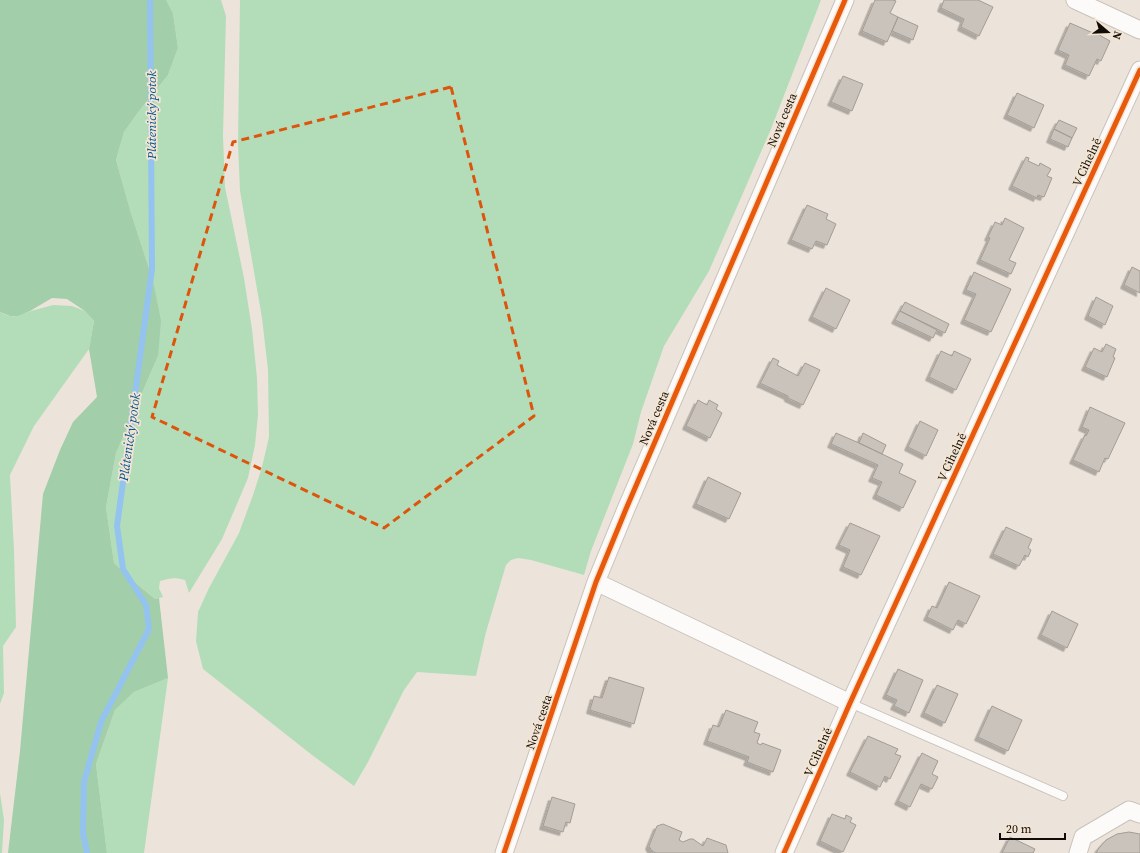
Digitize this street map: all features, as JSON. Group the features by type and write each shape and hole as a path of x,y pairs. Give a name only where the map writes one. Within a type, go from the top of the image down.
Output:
{"street":[{"name":"Nová cesta","path":"504,853 596,582 845,0"},
{"path":"1075,0 1140,30"},
{"name":"V Cihelně","path":"784,853 850,703 1140,70"},
{"path":"596,582 850,703"},
{"path":"1078,853 1083,837 1129,810 1140,814"}],"lane":[{"path":"850,703 1063,796"}],"highlighted area":[{"path":"451,87 534,416 384,528 152,417 233,142"}],"green space":[{"path":"0,0 166,0 173,13 178,48 168,75 124,132 116,160 153,281 161,321 158,356 116,453 106,507 114,563 155,599 159,598 168,678 134,692 115,710 96,764 107,853 8,853 20,751 43,494 60,450 73,422 97,397 89,349 94,321 85,311 67,299 52,298 18,316 10,316 0,312"},
{"path":"166,0 221,0 226,16 223,136 225,187 244,278 252,329 257,378 258,415 255,445 248,478 222,539 189,593 185,580 178,578 170,579 160,581 159,588 163,597 155,599 114,563 106,507 116,453 158,356 153,281 116,160 124,132 168,75 178,48 173,13"},
{"path":"240,0 821,0 771,129 709,271 664,346 641,412 633,444 591,551 584,575 531,560 518,558 511,560 506,565 486,632 476,676 417,672 404,690 368,762 354,786 312,755 203,669 196,641 198,612 209,588 239,533 262,467 269,437 268,370 262,318 240,191 238,144"},
{"path":"53,305 72,306 85,311 94,321 89,349 34,426 10,475 16,627 3,646 4,693 0,704 0,312 9,316 16,316"},
{"path":"168,678 144,853 107,853 96,764 115,710 134,692"},
{"path":"0,793 4,820 2,853 0,853"}],"building":[{"path":"875,0 896,1 890,13 898,17 887,42 862,31"},
{"path":"944,0 978,0 993,7 979,36 961,27 964,19 941,8"},
{"path":"898,17 918,26 913,40 892,31"},
{"path":"1070,23 1093,33 1098,33 1110,41 1101,61 1097,59 1089,76 1065,65 1069,55 1058,50"},
{"path":"843,76 863,84 852,111 831,102"},
{"path":"1017,93 1044,105 1034,128 1007,115"},
{"path":"1059,120 1077,128 1072,138 1054,129"},
{"path":"1054,129 1072,138 1068,147 1050,139"},
{"path":"1026,157 1029,158 1028,161 1039,166 1040,163 1051,169 1047,176 1052,178 1044,197 1038,195 1037,198 1012,186"},
{"path":"807,205 828,214 826,219 836,224 827,245 816,241 812,249 791,240"},
{"path":"1005,218 1024,228 1009,260 1016,263 1011,274 980,260 990,238 988,237 995,222 1002,225"},
{"path":"1132,267 1140,271 1140,293 1124,285"},
{"path":"974,272 1011,289 991,332 964,320 976,294 966,290"},
{"path":"826,288 850,300 836,329 812,317"},
{"path":"1096,297 1113,306 1105,325 1088,316"},
{"path":"905,302 949,324 945,333 900,311"},
{"path":"900,311 937,330 933,338 895,320"},
{"path":"1106,344 1116,349 1113,357 1115,358 1107,377 1085,367 1094,348 1102,352"},
{"path":"941,351 952,356 954,351 971,359 956,390 929,377"},
{"path":"773,358 779,361 777,365 798,376 805,363 820,370 803,405 788,398 788,396 760,384"},
{"path":"698,400 707,405 709,400 718,405 716,409 722,413 710,438 686,426"},
{"path":"1090,407 1125,423 1108,459 1105,458 1099,472 1073,460 1089,430 1082,427"},
{"path":"920,421 938,430 926,456 908,447"},
{"path":"836,433 903,464 899,473 916,481 903,508 876,495 882,482 872,478 878,465 831,444"},
{"path":"863,433 886,445 882,454 859,443"},
{"path":"708,477 741,493 729,519 696,504"},
{"path":"850,523 880,536 861,575 843,567 850,550 839,545"},
{"path":"1006,527 1032,539 1028,548 1031,550 1028,557 1025,555 1019,566 993,554"},
{"path":"949,582 980,596 966,624 958,620 953,630 927,617 932,606 937,608"},
{"path":"1052,611 1078,624 1067,648 1041,635"},
{"path":"898,669 923,680 909,713 894,706 897,700 886,695"},
{"path":"609,677 644,688 634,724 590,710 594,696 602,698"},
{"path":"937,685 958,694 945,723 924,713"},
{"path":"992,706 1022,720 1008,751 978,737"},
{"path":"726,710 758,722 754,732 760,734 757,743 761,745 762,743 781,750 773,772 747,762 749,757 707,741 713,725 719,727"},
{"path":"868,736 898,749 895,754 901,756 890,779 885,776 880,787 850,772"},
{"path":"922,753 938,761 932,774 938,777 932,789 921,784 910,807 898,801"},
{"path":"552,797 575,804 570,823 566,822 563,832 543,826"},
{"path":"832,814 845,819 846,815 852,818 850,822 856,825 843,852 820,841"},
{"path":"663,824 682,832 679,840 683,842 693,839 703,846 707,838 726,845 728,853 656,853 652,851 649,846 657,826"},
{"path":"1129,832 1140,834 1140,853 1096,853 1106,840 1117,834"},
{"path":"1010,837 1035,849 1033,853 1002,853"}],"waterway":[{"name":"Plátenický potok","path":"87,853 83,833 84,782 101,722 149,629 146,605 123,569 117,526 152,269 150,0"}],"cycle path":[{"path":"504,853 596,582 845,0"},
{"path":"784,853 850,703 1140,70"}]}
